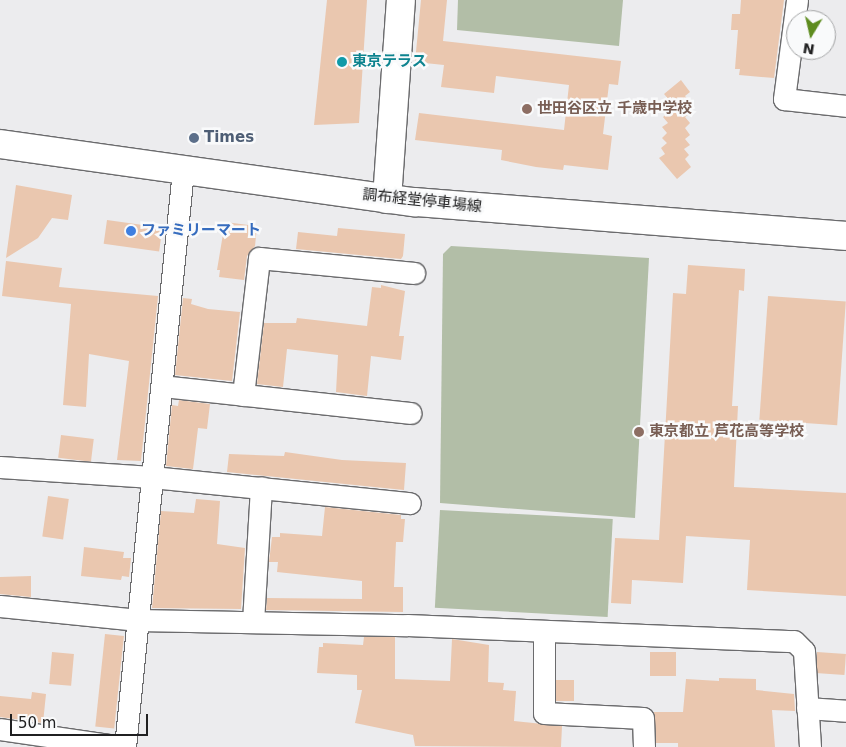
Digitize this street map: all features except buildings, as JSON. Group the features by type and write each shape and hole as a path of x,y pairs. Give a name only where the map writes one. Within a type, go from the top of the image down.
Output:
{"main road":[{"path":"387,199 401,0"},
{"name":"調布経堂停車場線","path":"0,144 387,199 846,236"}],"street":[{"path":"797,0 784,99 846,106"},
{"path":"0,729 124,747 184,170"},
{"path":"243,395 259,258 414,273"},
{"path":"162,386 411,413"},
{"path":"0,467 152,477 410,503"},
{"path":"253,622 262,487"},
{"path":"0,606 138,620 544,631 794,641 804,651 810,747"},
{"path":"544,631 544,713 643,718 644,747"},
{"path":"808,708 846,711"}],"green space":[{"path":"458,0 623,0 619,46 457,30"},
{"path":"451,246 649,258 635,518 440,503 443,254"},
{"path":"440,510 613,519 608,617 435,608"}],"place":[{"name":"東京テラス","path":"342,62"},
{"name":"世田谷区立 千歳中学校","path":"527,109"},
{"name":"Times","path":"194,138"},
{"name":"ファミリーマート","path":"131,231"},
{"name":"東京都立 芦花高等学校","path":"639,432"}]}
